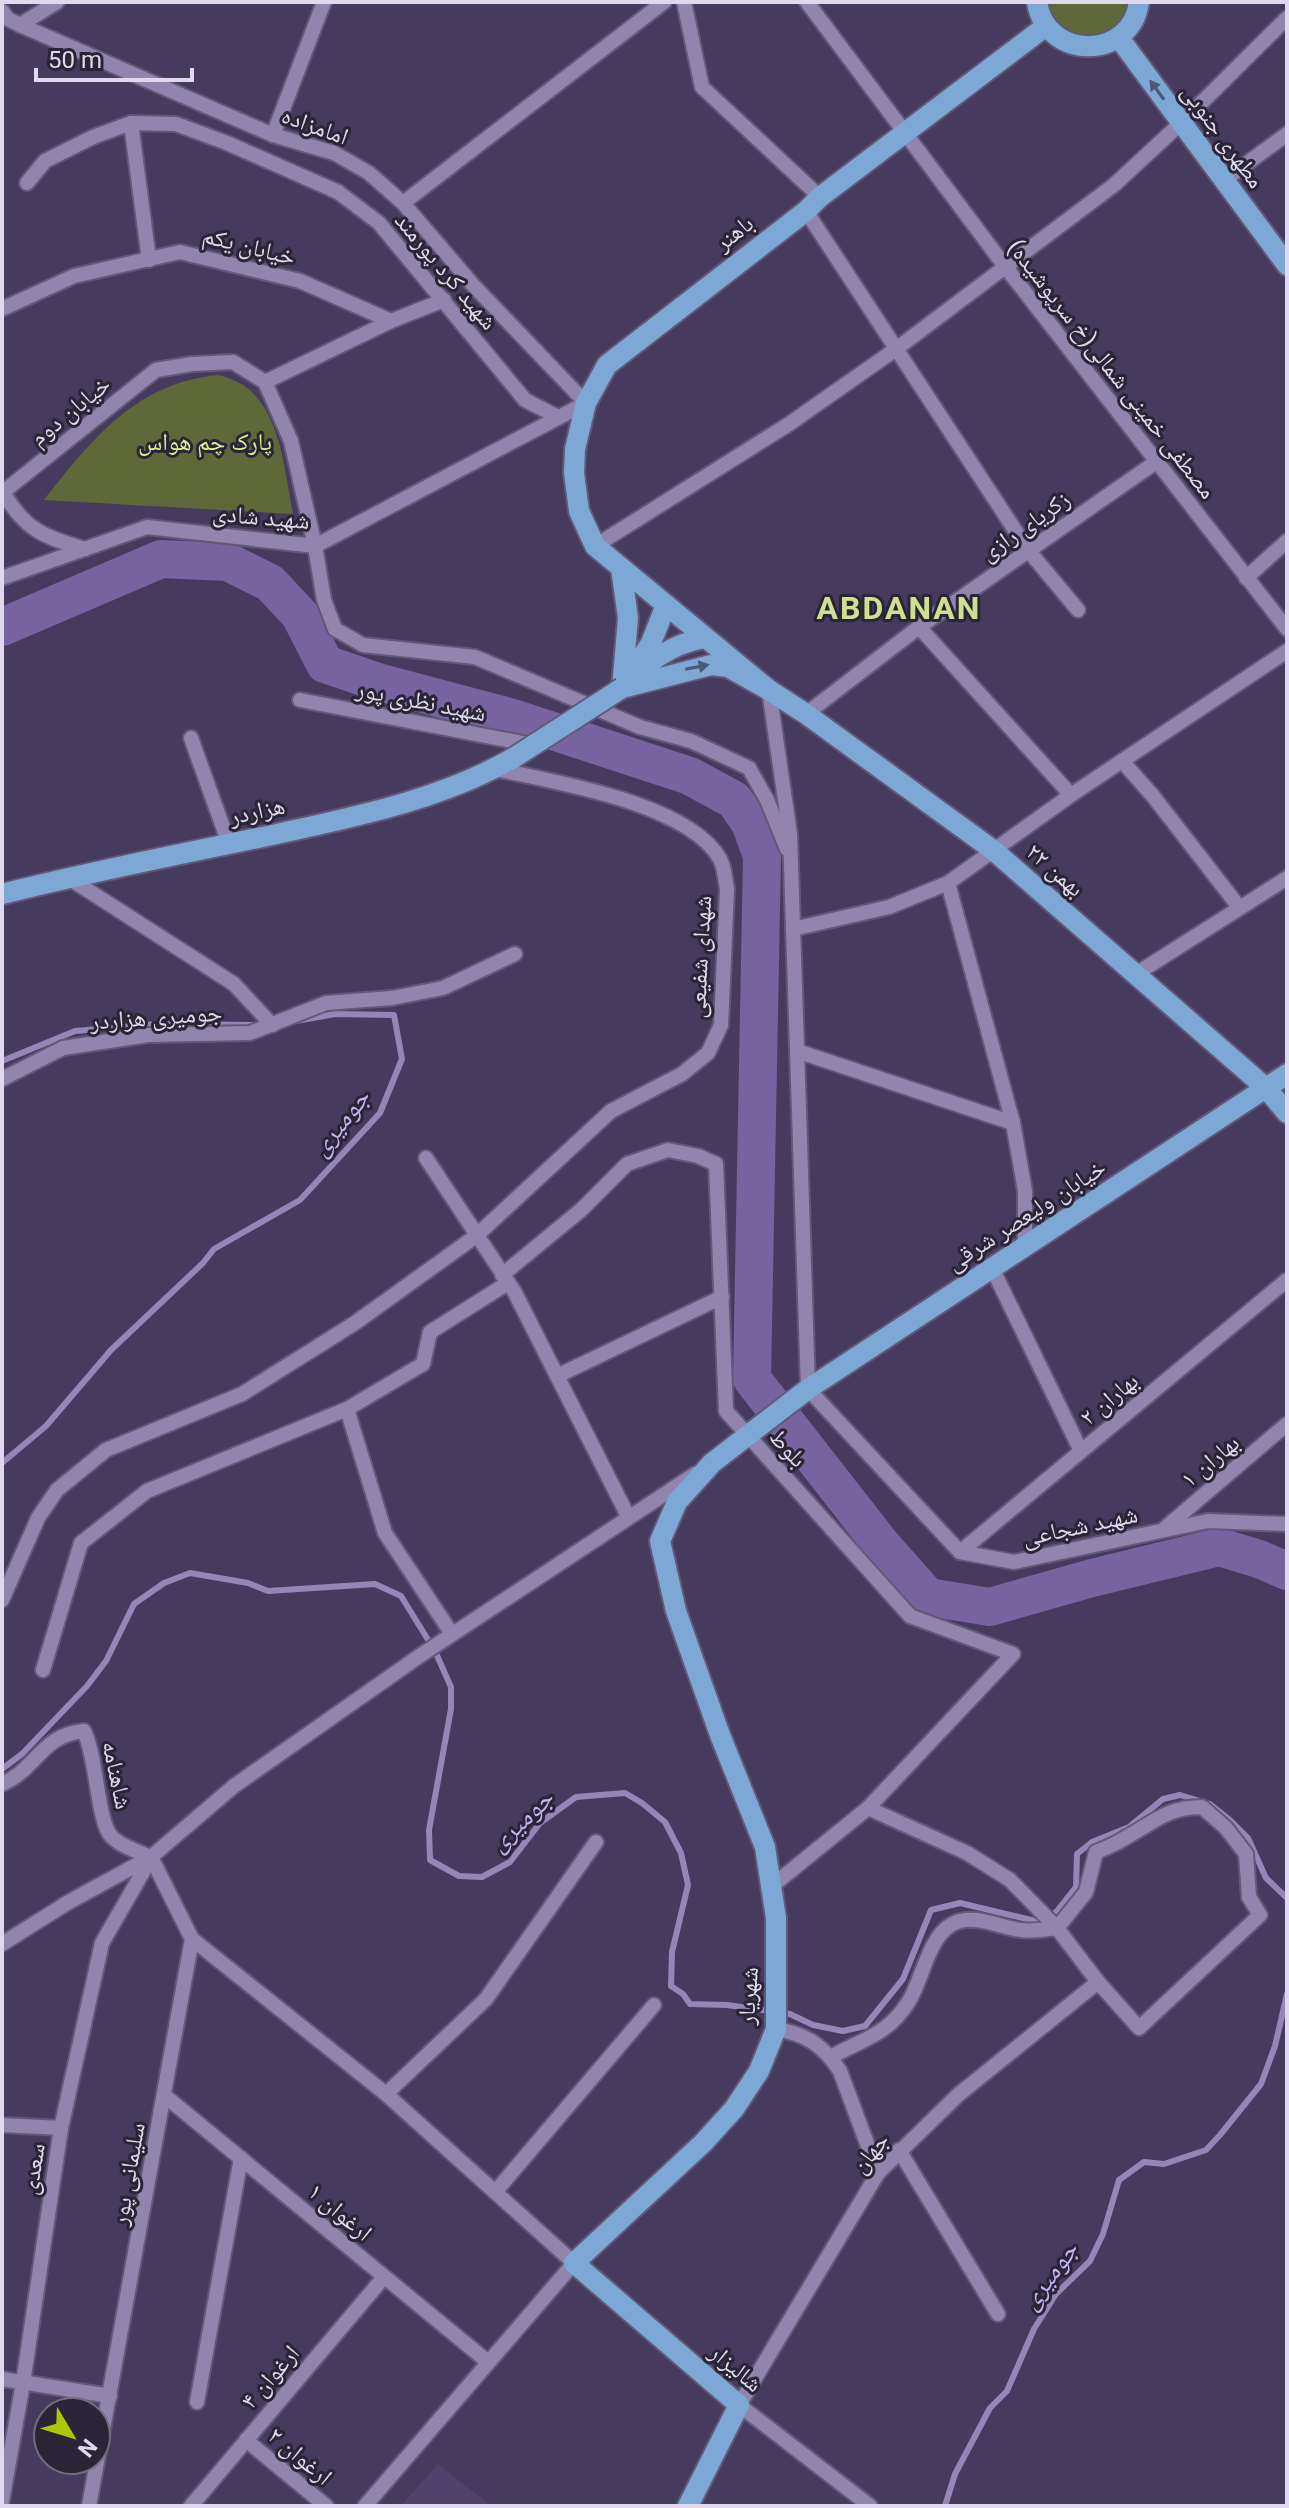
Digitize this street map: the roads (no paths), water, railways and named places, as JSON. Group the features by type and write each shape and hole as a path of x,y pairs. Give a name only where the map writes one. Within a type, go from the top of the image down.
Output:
{"main road":[{"path":"1037,2 1046,26 1057,38 1088,48 1119,38 1131,26 1139,2"},
{"name":"باهنر","path":"595,546 579,511 574,473 575,449 586,403 607,365 1046,26"},
{"name":"مطهری جنوبی","path":"1119,38 1287,265"},
{"path":"595,546 769,690"},
{"path":"621,568 628,618 622,688"},
{"path":"622,688 651,643 666,605"},
{"path":"622,688 661,653 675,645 705,638"},
{"path":"622,688 711,665 728,667 769,690"},
{"name":"هزاردر","path":"2,894 67,877 360,816 495,769 622,688"},
{"name":"۲۲ بهمن","path":"769,690 993,850 1266,1088 1287,1113"},
{"name":"خیابان ولیعصر شرقی","path":"747,1436 801,1395 1287,1074"},
{"name":"شهریار","path":"574,2263 703,2143 734,2109 759,2071 775,2023 776,1918 765,1847 720,1735 676,1611 660,1541 677,1502 712,1463 747,1436"},
{"name":"شالیزار","path":"574,2263 739,2405"},
{"path":"688,2506 739,2405"}],"street":[{"path":"8,19 57,2"},
{"path":"273,135 324,2"},
{"path":"403,203 664,2"},
{"path":"684,2 702,87 813,204 896,349 1028,550 1078,610"},
{"name":"مصطفی خمینی شمالی(خ سرپوشیده)","path":"807,2 1004,265 1287,629"},
{"path":"595,546 789,424 896,349 1114,185 1287,18"},
{"name":"امامزاده","path":"8,19 273,135 334,153 369,173 403,203 473,285 586,403"},
{"path":"131,123 149,260"},
{"name":"شهید کرد پورمند","path":"27,183 45,161 93,137 131,123 176,124 227,143 338,192 379,223 525,400 558,417"},
{"path":"1223,181 1287,134"},
{"name":"خیابان یکم","path":"2,309 74,276 180,252 300,281 391,321"},
{"path":"444,300 391,321 265,382 291,441 324,600 335,629 363,645 475,657 640,727 691,741 749,768 767,800 791,858"},
{"name":"خیابان دوم","path":"85,549 35,531 15,513 3,492 156,370 233,362 265,382"},
{"name":"شهید شادی","path":"2,578 147,527 315,546 586,403"},
{"name":"زکریای رازی","path":"806,714 919,627 1156,462"},
{"path":"1246,578 1287,541"},
{"path":"919,627 1071,795"},
{"path":"793,929 889,907 948,883 1071,795 1287,651"},
{"path":"769,690 790,834 797,1051 801,1395 960,1552"},
{"name":"شهید نظری پور","path":"300,700 533,745"},
{"path":"191,738 229,844"},
{"path":"1122,761 1239,907"},
{"name":"شهدای شفیعی","path":"2,1600 38,1518 57,1490 106,1450 242,1394 355,1323 476,1236 611,1111 682,1074 708,1053 721,1025 727,889 724,869 710,847 689,830 649,809 605,794 495,769"},
{"path":"67,877 234,984 272,1025"},
{"path":"1136,974 1287,878"},
{"path":"948,883 1013,1123 1025,1191 1025,1247"},
{"name":"جومیری هزاردر","path":"2,1079 63,1048 148,1035 250,1033 326,1003 392,998 443,988 515,954"},
{"path":"797,1051 1013,1123"},
{"name":"بلوط","path":"501,1274 581,1210 627,1164 668,1150 698,1156 716,1164 726,1411 910,1616 1013,1654 868,1808"},
{"path":"426,1158 501,1274 628,1516"},
{"path":"992,1268 1081,1451"},
{"path":"43,1670 81,1543 147,1491 347,1409 423,1364 430,1332 501,1274"},
{"name":"بهاران ۲","path":"960,1552 1287,1280"},
{"path":"557,1376 722,1297"},
{"path":"347,1409 385,1533 452,1634"},
{"name":"بهاران ۱","path":"1162,1531 1287,1424"},
{"path":"2,1944 67,1903 151,1857 234,1786 465,1625 712,1463"},
{"name":"شهید شجاعی","path":"960,1552 1014,1562 1208,1521 1287,1524"},
{"name":"شاهنامه","path":"2,1784 32,1762 52,1740 67,1732 84,1731 91,1745 104,1822 111,1837 151,1857"},
{"path":"772,1886 868,1808 967,1853 1010,1880 1057,1928 1098,1982 1139,2028 1260,1915 1249,1897 1246,1854 1226,1828 1202,1807 1183,1807 1154,1819 1126,1838 1096,1852 1086,1892 1057,1928 1023,1931 978,1920 958,1921 941,1932 909,2001 892,2024 866,2042 831,2057"},
{"path":"386,2094 486,1999 596,1842"},
{"path":"151,1857 192,1939 386,2094 574,2263"},
{"name":"سعدی","path":"2,2501 61,2128 102,1943 151,1857"},
{"name":"سلیمانی پور","path":"110,2396 192,1939"},
{"name":"جهان","path":"739,2405 878,2173 958,2095 1098,1982"},
{"path":"496,2191 654,2005"},
{"path":"775,2023 819,2044 831,2057 840,2071 878,2173"},
{"name":"ارغوان ۱","path":"165,2096 488,2362"},
{"path":"2,2125 61,2128"},
{"path":"899,2150 998,2314"},
{"path":"197,2402 241,2158"},
{"name":"شهریار","path":"365,2506 574,2263"},
{"name":"ارغوان ۴","path":"191,2506 384,2277"},
{"path":"2,2379 110,2396"},
{"name":"شالیزار","path":"739,2405 870,2506"},
{"name":"ارغوان ۲","path":"246,2440 326,2506"},
{"name":"سلیمانی پور","path":"89,2506 95,2476"}],"waterway":[{"path":"2,627 161,559 228,562 270,583 300,615 325,664 378,682 513,718 690,776 734,800 750,823 762,856 752,1379 881,1544 928,1597 990,1607 1219,1547 1287,1571"},
{"name":"جومیری","path":"2,1463 46,1426 111,1350 214,1249 300,1200 380,1113 402,1059 394,1015 335,1014 296,1021"},
{"name":"جومیری","path":"2,1061 75,1031 157,1024 257,1025"},
{"name":"جومیری","path":"2,1769 22,1754 87,1686 106,1661 134,1604 164,1583 190,1573 248,1583 268,1591 375,1584 401,1596 435,1651 451,1687 451,1709 429,1830 430,1860 459,1876 482,1877 510,1862 540,1823 576,1797 625,1793 665,1822 681,1853 688,1885 672,1952 671,1986 683,1994 690,2004 727,2005 790,2014 813,2025 843,2031 865,2026 903,1979 931,1910 960,1903 1044,1923 1076,1887 1077,1854 1092,1842 1129,1827 1163,1799 1180,1795 1210,1804 1230,1820 1248,1838 1266,1878 1287,1898"},
{"name":"جومیری","path":"945,2506 955,2474 990,2408 1007,2391 1034,2329 1056,2294 1090,2261 1103,2234 1119,2180 1144,2162 1164,2164 1206,2150 1220,2135 1261,2084 1275,2046 1287,1994"}],"district":[{"name":"ABDANAN","path":"899,608"}],"park label":[{"name":"پارک چم هواس","path":"205,442"}]}
